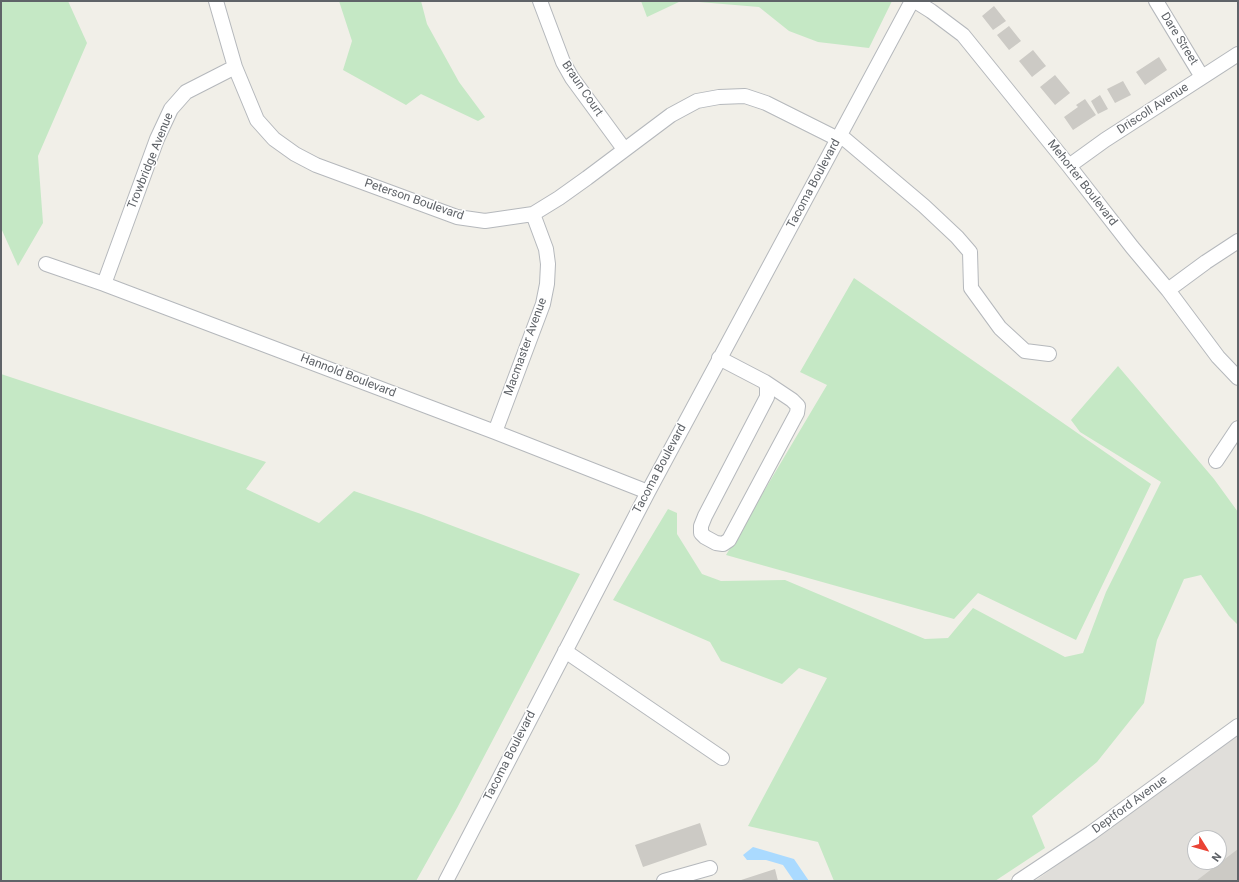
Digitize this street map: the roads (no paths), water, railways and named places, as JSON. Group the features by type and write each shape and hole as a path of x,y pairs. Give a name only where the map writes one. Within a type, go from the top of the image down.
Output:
{"street":[{"name":"Peterson Boulevard","path":"216,1 235,67 257,120 274,140 295,154 316,165 457,217 485,221 533,214 582,182 671,115 696,101 719,97 745,96 766,103 839,137 924,206 957,237 970,252 971,288 1000,328 1024,351 1049,354"},
{"name":"Braun Court","path":"540,1 563,62 624,149"},
{"name":"Tacoma Boulevard","path":"446,881 648,492 914,1"},
{"name":"Mehorter Boulevard","path":"914,1 931,11 963,34 1132,247 1168,290 1218,357 1238,378"},
{"name":"Dare Street","path":"1156,1 1202,76"},
{"name":"Driscoll Avenue","path":"1069,166 1202,76 1238,54"},
{"name":"Trowbridge Avenue","path":"104,284 157,139 171,109 186,92 235,67"},
{"name":"Macmaster Avenue","path":"495,432 543,304 547,284 548,264 546,249 533,214"},
{"path":"1168,290 1238,241"},
{"name":"Hannold Boulevard","path":"46,264 104,284 495,432 648,492"},
{"path":"720,358 765,382 792,400 798,406 797,413 729,540 723,544 716,543 701,533 705,516 767,397 768,387 765,382"},
{"path":"1216,461 1238,428"},
{"path":"565,651 722,758"},
{"name":"Deptford Avenue","path":"1019,881 1091,833 1238,726"},
{"path":"664,881 710,868"}],"water":[{"path":"753,847 794,859 809,881 794,881 783,865 766,860 747,860 743,855"}]}
